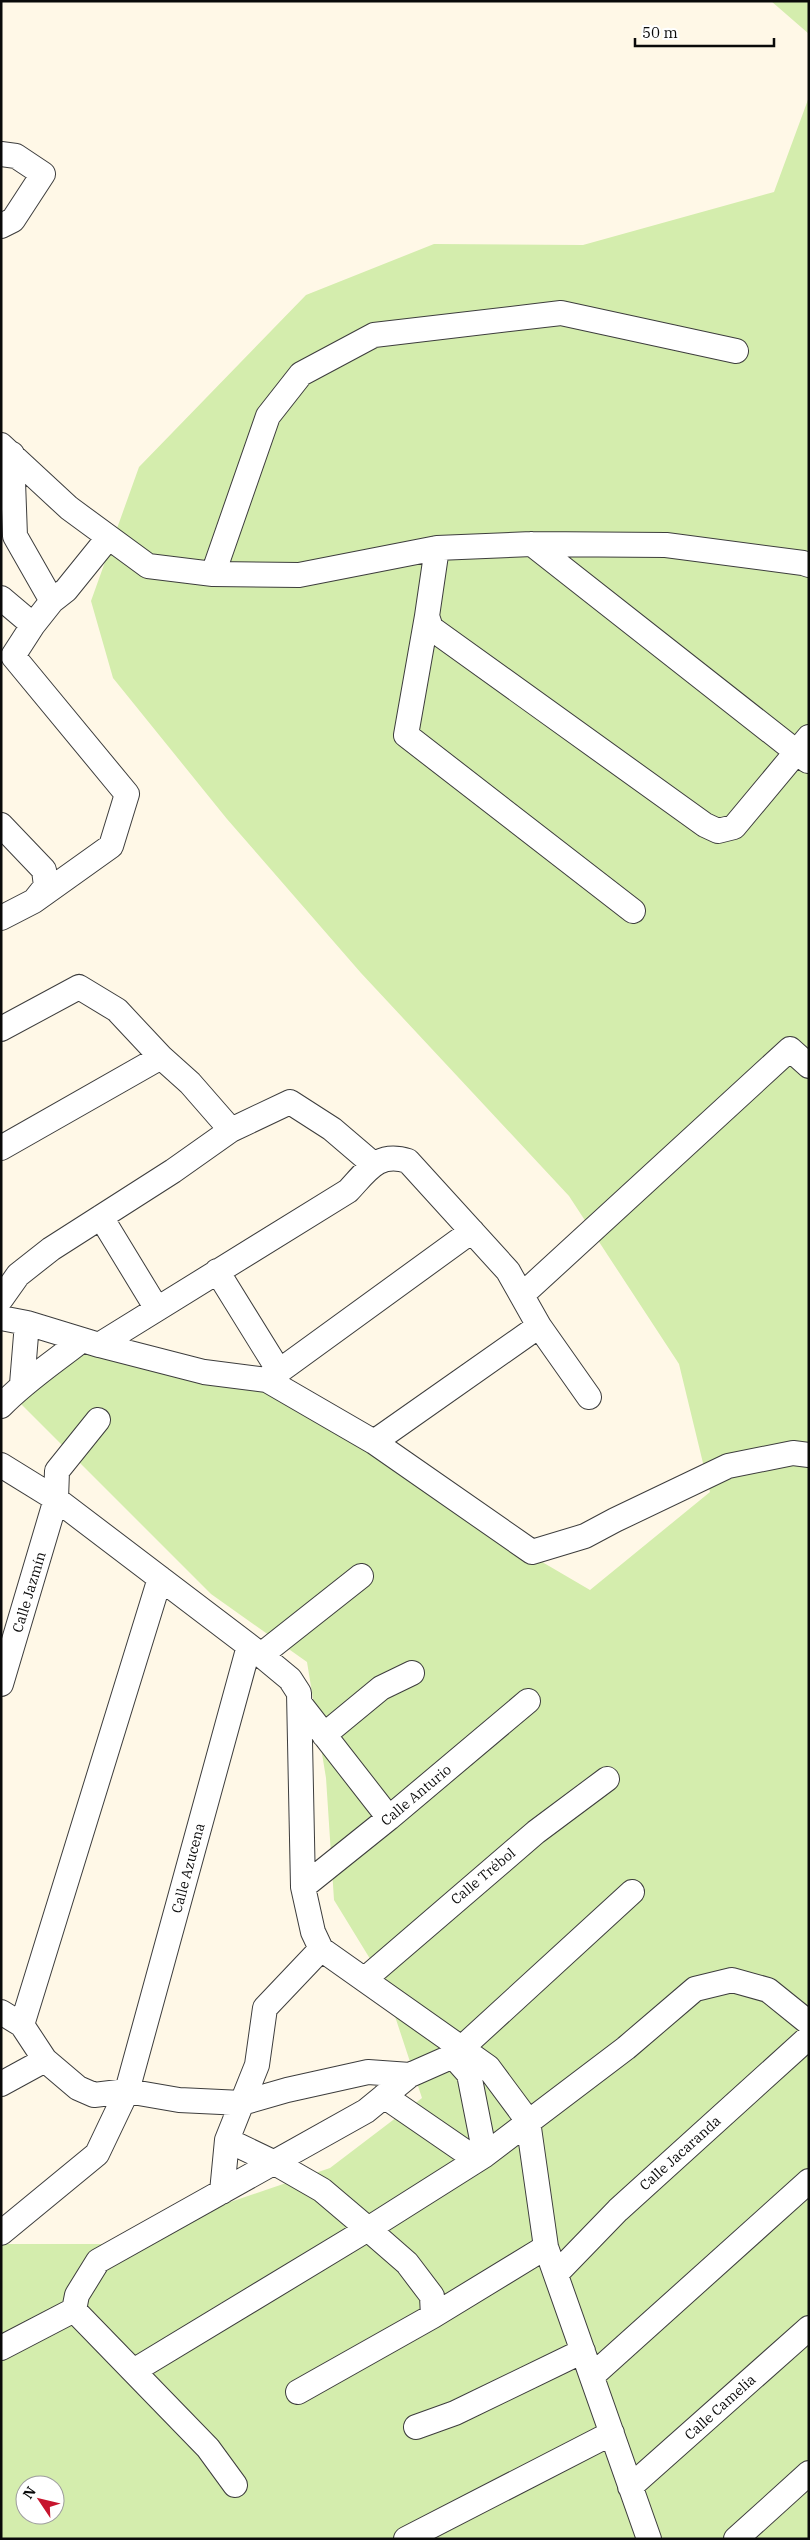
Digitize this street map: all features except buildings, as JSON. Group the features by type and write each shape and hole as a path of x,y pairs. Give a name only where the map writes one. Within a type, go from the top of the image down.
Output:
{"street":[{"path":"1,154 16,156 43,174 14,220 1,226"},
{"path":"213,574 268,416 301,374 374,335 561,313 736,351"},
{"path":"7,449 69,508 148,566 213,574 299,575 437,548 532,544 666,545 803,563 809,566"},
{"path":"7,449 15,536 52,601"},
{"path":"1,918 34,901 111,846 127,794 13,656 33,624 52,601 66,590 108,538"},
{"path":"427,616 431,628 626,771 705,825 718,831 734,827 805,750 532,544"},
{"path":"437,548 406,735 633,912"},
{"path":"1,598 33,624"},
{"path":"1,825 44,870 46,886 34,901"},
{"path":"1,1029 79,987 117,1010 160,1057 190,1082 231,1130"},
{"path":"522,1295 790,1049 809,1066"},
{"path":"1,1148 160,1057"},
{"path":"1,1299 18,1275 51,1249 231,1130 290,1102 332,1128 373,1164"},
{"path":"1,1406 22,1384 90,1343 157,1309 348,1191 373,1164 394,1156 408,1161 508,1271 539,1326 589,1397"},
{"path":"101,1217 157,1309"},
{"path":"1,1318 28,1323 90,1343 204,1372 273,1375 472,1231"},
{"path":"217,1271 273,1375 374,1442 532,1552 585,1536 728,1466 793,1453 809,1456"},
{"path":"22,1384 28,1323"},
{"path":"374,1442 539,1326"},
{"name":"Calle Jazmín","path":"1,1684 56,1499 58,1471 98,1420"},
{"path":"1,1465 56,1499 255,1650 290,1679 299,1692 301,1705 299,1777 304,1887 313,1932 321,1949 365,1979 456,2052 488,2067 528,2121 546,2247 649,2539"},
{"path":"255,1650 361,1576"},
{"path":"22,2025 160,1578"},
{"name":"Calle Azucena","path":"1,2233 97,2154 127,2091 255,1650"},
{"path":"324,1735 381,1688 412,1673"},
{"name":"Calle Anturio","path":"304,1887 528,1701"},
{"path":"301,1705 389,1818"},
{"name":"Calle Trébol","path":"365,1979 536,1832 607,1779"},
{"path":"74,2310 77,2295 98,2260 366,2112 410,2075 456,2052 632,1892"},
{"path":"222,2192 227,2140 257,2065 265,2008 321,1949"},
{"path":"135,2370 368,2229 481,2157 626,2048 695,1989 732,1980 768,1990 809,2023"},
{"path":"1,2012 22,2025 46,2060 78,2088 94,2095 127,2091 179,2100 242,2103 287,2090 368,2072 410,2075"},
{"name":"Calle Jacaranda","path":"556,2274 618,2210 805,2048"},
{"path":"456,2052 469,2074 481,2157"},
{"path":"1,2084 46,2060"},
{"path":"384,2096 481,2157"},
{"path":"227,2140 275,2163 322,2190 368,2229 407,2263 432,2296 433,2316"},
{"path":"592,2376 809,2180"},
{"path":"298,2392 433,2316 546,2247"},
{"path":"1,2348 74,2310"},
{"path":"74,2310 135,2370 208,2448 235,2485"},
{"name":"Calle Camelia","path":"630,2487 809,2328"},
{"path":"416,2427 455,2413 583,2351"},
{"path":"406,2539 612,2433"},
{"path":"736,2539 809,2473"}],"green space":[{"path":"771,1 809,1 809,34"},
{"path":"809,97 809,2539 1,2539 1,2244 107,2244 330,2168 422,2098 383,1980 334,1900 326,1778 307,1662 211,1594 18,1401 98,1335 271,1383 448,1507 590,1590 710,1492 679,1364 569,1196 361,973 227,819 113,678 91,601 139,467 306,295 434,244 583,245 774,192"}]}
